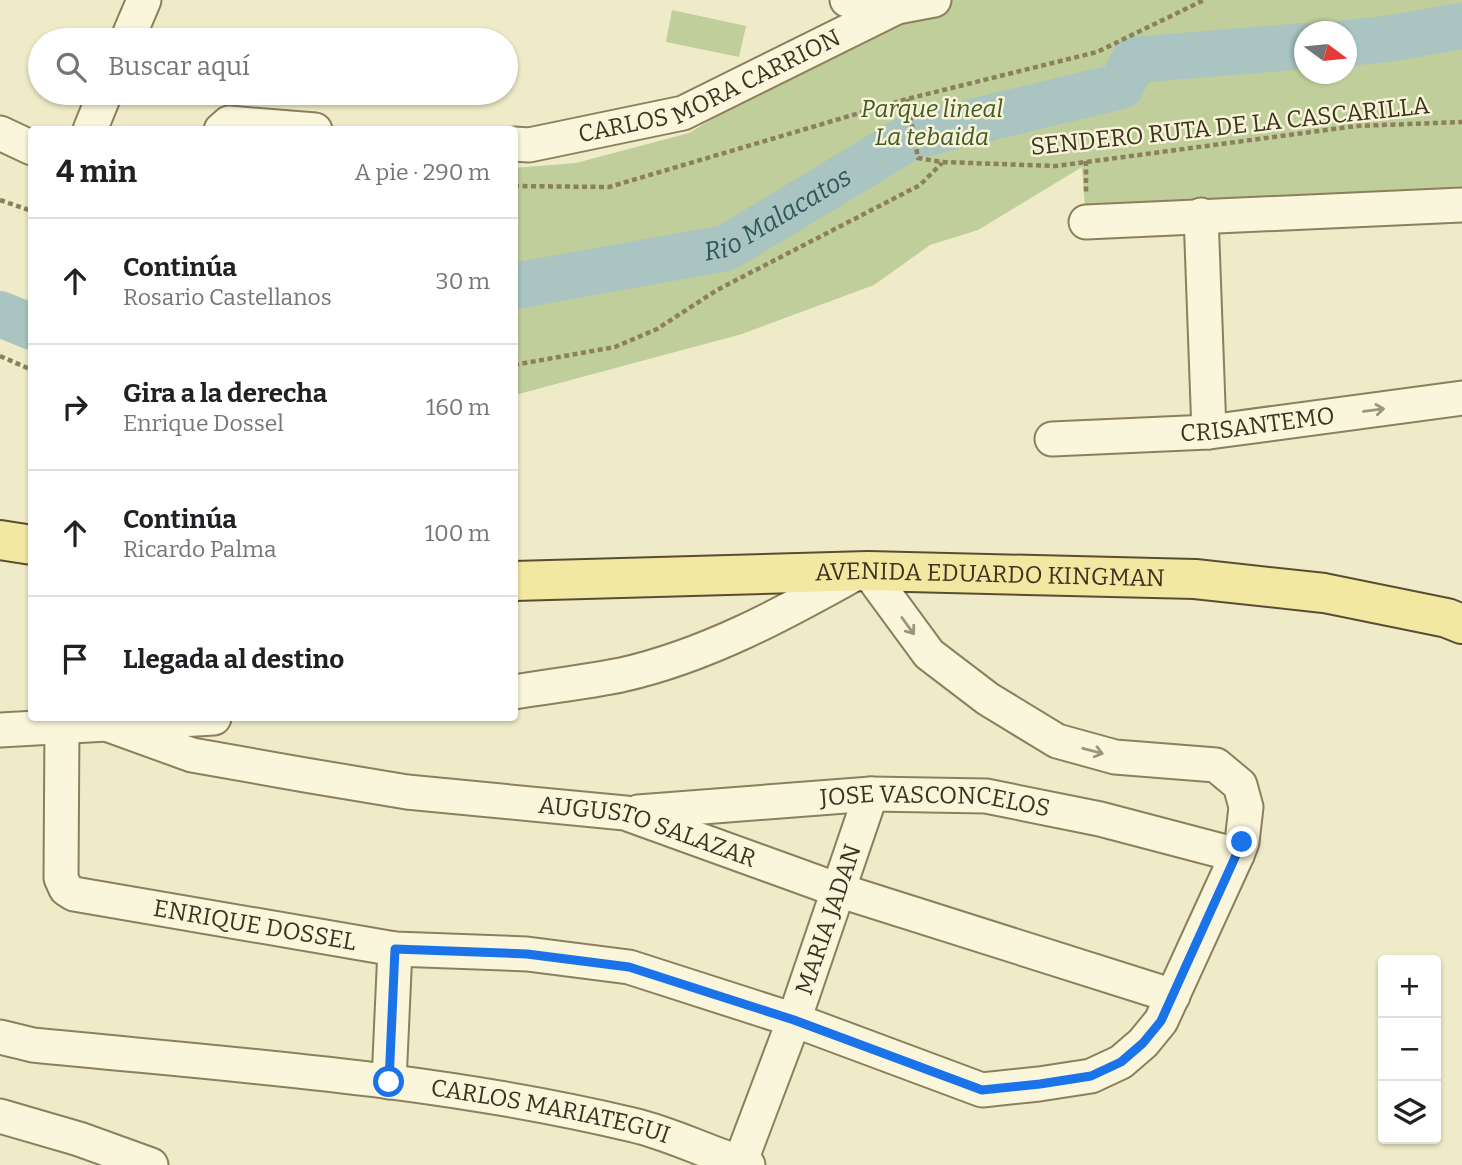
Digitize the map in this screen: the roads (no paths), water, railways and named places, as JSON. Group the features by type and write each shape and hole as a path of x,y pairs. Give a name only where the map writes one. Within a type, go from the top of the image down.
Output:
{"main road":[{"path":"0,540 28,544"},
{"name":"AVENIDA EDUARDO KINGMAN","path":"518,581 863,571 1195,579 1324,593 1447,618 1462,624"}],"street":[{"path":"132,28 144,0"},
{"path":"847,0 897,7 934,0"},
{"name":"CARLOS MORA CARRION","path":"518,144 529,145 683,113 897,7"},
{"path":"92,126 100,105"},
{"path":"226,126 229,123 266,126"},
{"path":"0,134 28,146"},
{"path":"1086,222 1462,205"},
{"path":"1201,215 1209,432"},
{"name":"CRISANTEMO","path":"1052,439 1209,432 1462,398"},
{"path":"518,691 622,674 702,650 770,621 863,571 929,654 988,699 1057,741 1115,757 1216,765 1240,785 1247,807 1242,842 1173,996"},
{"path":"0,730 169,721"},
{"name":"AUGUSTO SALAZAR","path":"109,725 192,755 305,775 407,792 625,813 838,890 1173,996"},
{"name":"ENRIQUE DOSSEL","path":"62,726 61,878 65,889 74,894 395,949 527,954 629,967 794,1020 982,1090 1091,1076 1121,1062 1143,1043 1161,1021 1173,996"},
{"name":"JOSE VASCONCELOS","path":"625,813 871,794 986,796 1100,819 1237,855"},
{"name":"MARIA JADAN","path":"744,1164 871,794"},
{"path":"389,1082 395,949"},
{"name":"CARLOS MARIATEGUI","path":"0,1037 33,1045 389,1082 525,1102 636,1125 744,1164"},
{"path":"0,1116 79,1139 151,1165"}],"waterway":[{"name":"Rio Malacatos","path":"1357,42 1462,26"},
{"name":"Rio Malacatos","path":"518,285 726,248 910,137 1121,86 1134,60 1294,47"},
{"name":"Rio Malacatos","path":"0,314 28,325"}],"park label":[{"name":"Parque lineal La tebaida","path":"932,123"}]}
